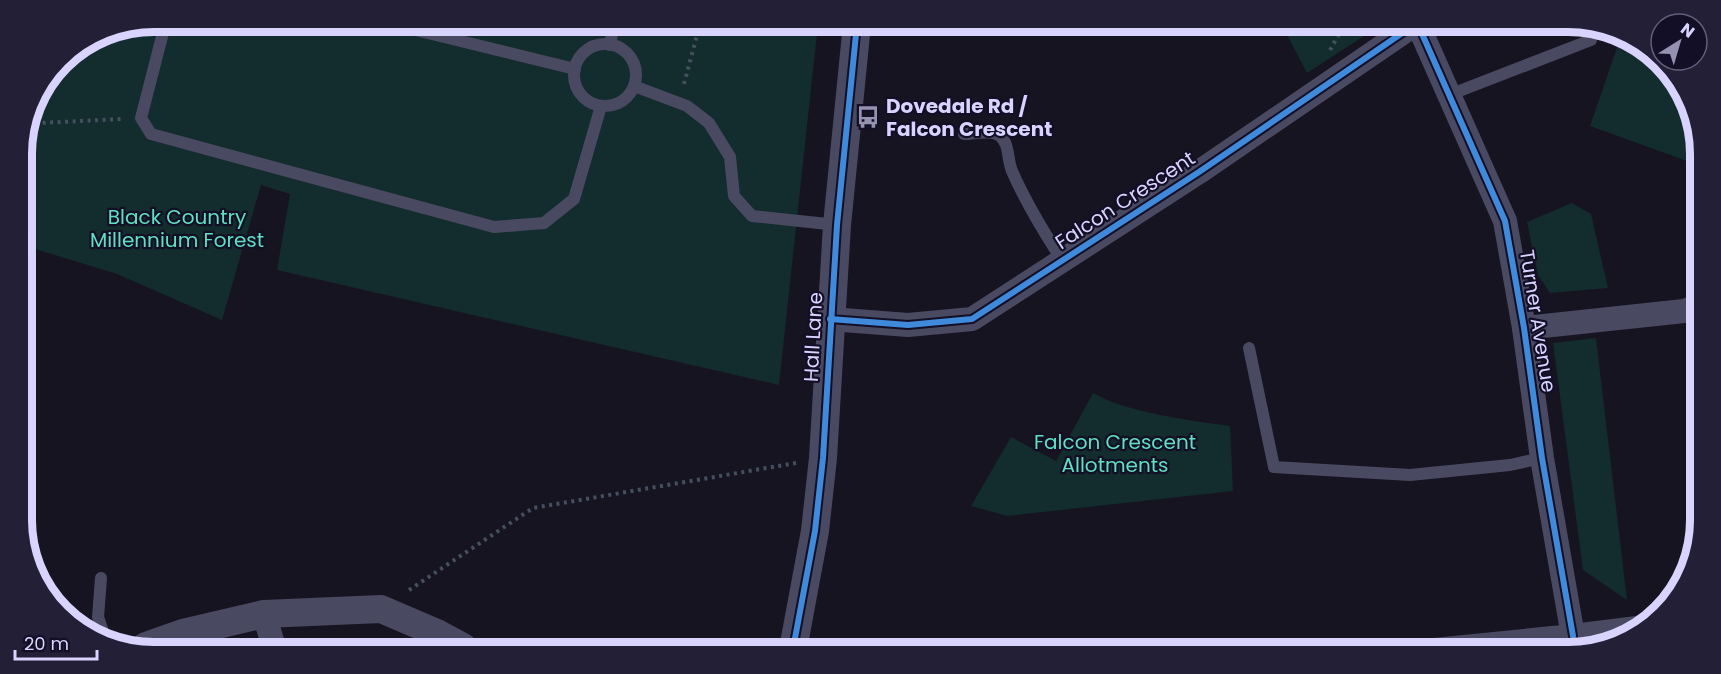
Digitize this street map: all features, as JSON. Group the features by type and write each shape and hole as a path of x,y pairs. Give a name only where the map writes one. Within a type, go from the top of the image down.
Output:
{"street":[{"name":"Hall Lane","path":"794,642 815,531 823,458 837,225 856,32"},
{"name":"Falcon Crescent","path":"830,319 908,325 972,319 1199,172 1405,32"},
{"name":"Turner Avenue","path":"1421,32 1505,221 1524,328 1542,458 1573,636"},
{"path":"1524,328 1690,309"},
{"path":"158,642 183,633 264,614 381,609 453,642"},
{"path":"264,614 272,642"},
{"path":"1513,642 1620,630"}],"lane":[{"path":"163,32 141,118 151,134 494,227 544,224 574,199 601,106"},
{"path":"424,32 574,69"},
{"path":"610,45 612,32"},
{"path":"1449,95 1591,40 1588,34"},
{"path":"600,45 610,45 620,48 634,64 636,75 634,86 621,102 601,106 591,103 577,89 574,69 584,53 600,45"},
{"path":"634,86 687,106 709,123 730,157 734,196 752,216 837,225"},
{"path":"964,134 995,133 1002,137 1010,168 1033,215 1062,261"},
{"path":"1250,348 1274,467 1410,475 1510,465 1542,458"},
{"path":"101,578 98,616 103,631"}],"path":[{"path":"679,103 698,32"},
{"path":"36,122 141,118"},
{"path":"381,609 533,508 823,458"}],"green space":[{"name":"Black Country Millennium Forest","path":"154,32 817,32 779,385 277,270 290,194 261,185 222,320 117,274 32,248 32,146 41,107 52,86 73,62 86,52 114,38"},
{"path":"1286,32 1370,32 1307,73"},
{"path":"1619,43 1649,63 1649,72 1658,72 1673,93 1685,122 1690,162 1590,126"},
{"path":"1572,203 1591,214 1608,288 1550,293 1538,275 1527,222"},
{"path":"1596,338 1627,600 1583,570 1553,343"},
{"name":"Falcon Crescent Allotments","path":"1093,393 1141,411 1230,426 1233,491 1007,516 971,506 1011,437 1056,461"}],"cycle path":[{"path":"794,642 815,531 823,458 837,225 856,32"},
{"path":"830,319 908,325 972,319 1199,172 1404,32"},
{"path":"1421,32 1505,221 1524,328 1542,458 1573,636"}],"place":[{"name":"Dovedale Rd / Falcon Crescent","path":"868,117"}]}
